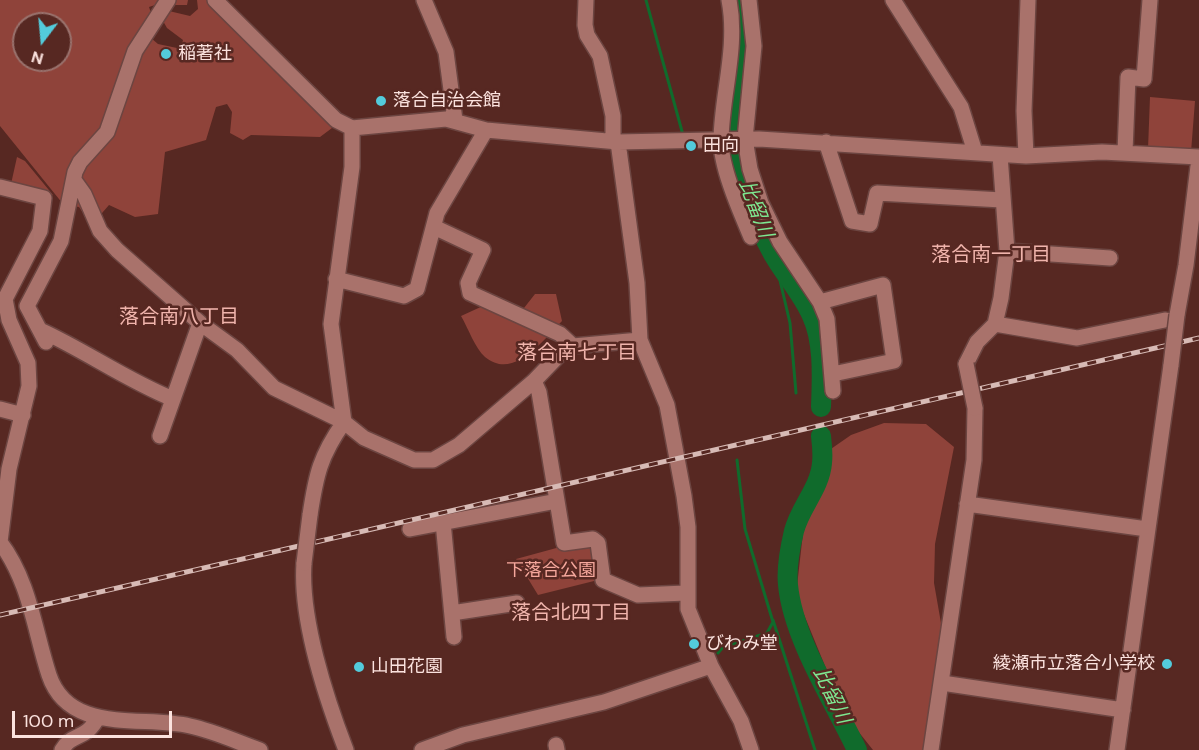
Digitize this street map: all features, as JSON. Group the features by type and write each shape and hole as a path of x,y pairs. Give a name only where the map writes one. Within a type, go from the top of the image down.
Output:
{"street":[{"path":"168,0 135,51 107,132 80,162 61,241 28,300 29,313 43,336 69,344 127,379 173,399"},
{"path":"214,0 336,120 352,128 455,120 486,130 616,142 723,140 826,142 1000,155 1125,152 1199,157 1186,265 1171,317 1171,365 1117,750"},
{"path":"424,0 446,52 455,120"},
{"path":"586,0 587,35 600,56 613,116 637,283 640,340 664,393 671,421 688,527 686,593 691,619 711,666 741,721 750,750"},
{"path":"729,0 739,46 723,140 735,200 751,237"},
{"path":"749,0 754,46 743,140 761,203 780,242 820,302 826,319 833,391"},
{"path":"893,0 961,107 975,152"},
{"path":"1026,156 1024,111 1028,0"},
{"path":"1125,152 1128,77 1144,79 1150,0"},
{"path":"346,750 325,693 303,588 304,563 318,466 331,440 344,422 331,324 352,167 352,128"},
{"path":"336,279 404,296 417,289 437,213 486,130"},
{"path":"826,142 852,221 870,224 877,193 1002,200"},
{"path":"931,750 976,444 975,408 966,364 977,342 995,324 1007,250 1000,155"},
{"path":"74,180 84,194 100,231 117,250 200,323 237,350 284,395 344,422 364,438 414,460 433,460 475,433 534,381 560,354 573,346 640,340"},
{"path":"0,187 44,198 40,231 5,299 9,320 28,363 29,386 9,469 0,542 28,594 50,678 59,695 73,709 98,717 189,726 260,750"},
{"path":"434,227 483,250 468,283 470,293 560,334 573,346"},
{"path":"1007,250 1110,258"},
{"path":"820,302 883,285 894,361 833,374"},
{"path":"995,324 1077,338 1171,317"},
{"path":"160,436 200,323"},
{"path":"534,381 539,392 564,543 593,539 598,543 603,580 638,595 686,593"},
{"path":"0,409 23,415"},
{"path":"410,529 557,501"},
{"path":"967,504 1147,529"},
{"path":"443,522 454,637"},
{"path":"452,613 517,603"},
{"path":"422,750 463,735 604,702 711,666"},
{"path":"942,683 1123,710"},
{"path":"62,750 66,742 91,730 98,717"}],"green space":[{"path":"0,0 188,0 187,5 149,7 153,19 151,38 158,44 177,48 183,40 167,28 163,21 169,11 190,16 198,9 197,0 208,0 232,21 332,128 320,137 251,135 243,140 230,133 232,112 227,104 216,107 206,140 165,152 158,214 135,217 109,205 96,220 88,220 79,207 63,204 0,126"},
{"path":"1150,97 1195,101 1191,152 1148,149"},
{"path":"17,157 25,161 53,195 11,184"},
{"path":"535,294 556,294 562,321 537,347 517,361 507,364 496,363 485,357 461,316 485,305 524,308"},
{"path":"884,423 926,424 954,447 935,544 934,583 945,646 934,750 873,750 850,721 796,595 803,533 819,490 828,451 851,435"},
{"name":"下落合公園","path":"591,543 598,573 594,581 538,595 516,559 560,547"}],"waterway":[{"path":"646,0 683,135"},
{"name":"比留川","path":"738,0 741,39 732,117 735,155 746,193 761,230 816,326 821,360 821,407"},
{"path":"774,255 790,323 796,393"},
{"name":"比留川","path":"821,436 820,472 794,531 788,564 788,585 791,605 806,648 857,750"},
{"path":"718,653 723,647 767,633 773,622 745,529 737,460"},
{"path":"773,620 815,750"}],"railway":[{"path":"0,615 1199,338"}],"place":[{"name":"稲著社","path":"166,54"},
{"name":"落合自治会館","path":"381,101"},
{"name":"田向","path":"691,146"},
{"name":"びわみ堂","path":"694,644"},
{"name":"綾瀬市立落合小学校","path":"1167,664"},
{"name":"山田花園","path":"359,667"}],"district":[{"name":"落合南一丁目","path":"991,256"},
{"name":"落合南八丁目","path":"179,318"},
{"name":"落合南七丁目","path":"577,354"},
{"name":"落合北四丁目","path":"571,614"}]}
